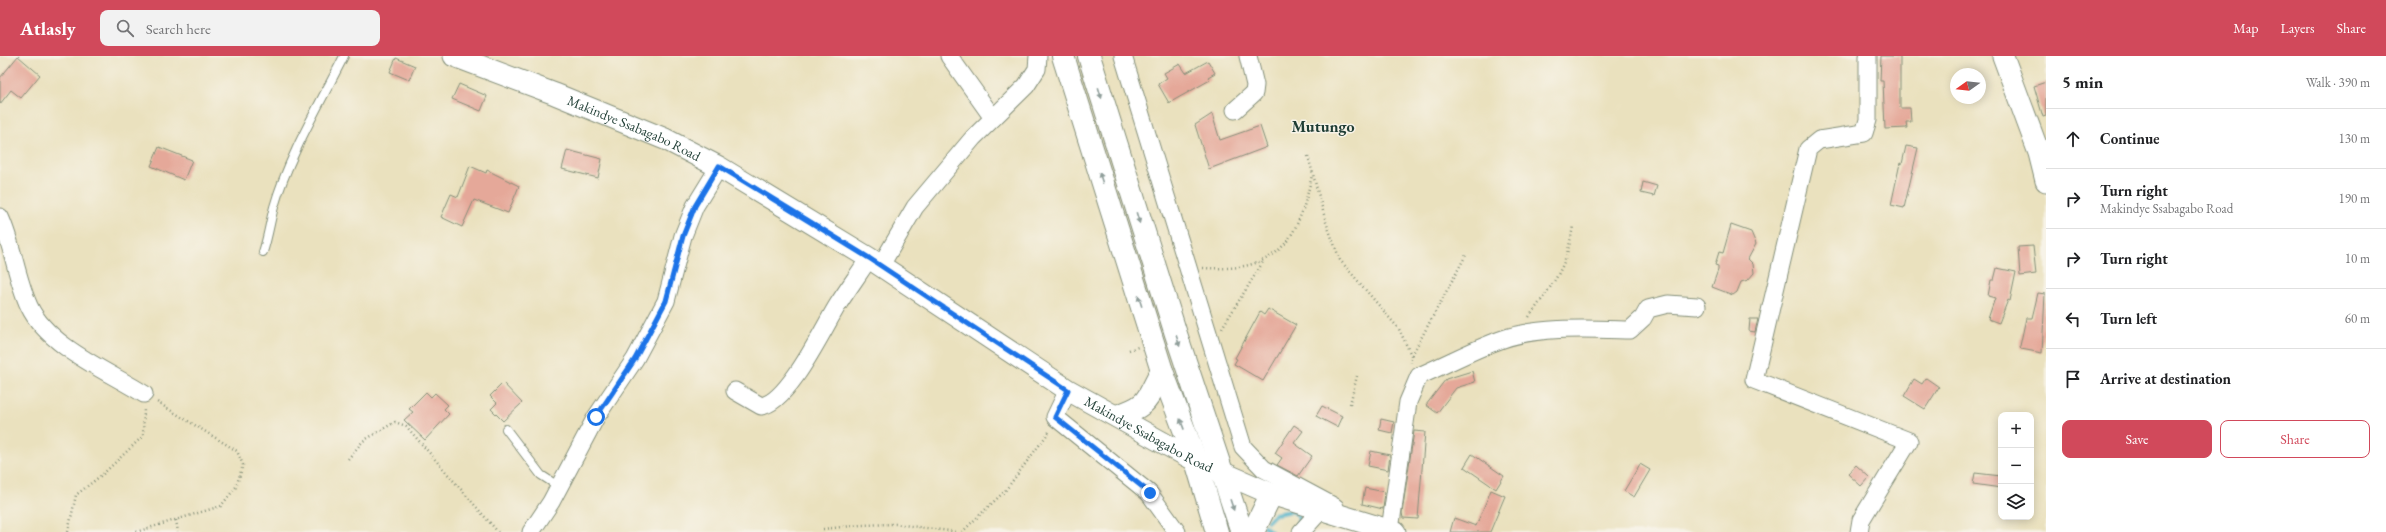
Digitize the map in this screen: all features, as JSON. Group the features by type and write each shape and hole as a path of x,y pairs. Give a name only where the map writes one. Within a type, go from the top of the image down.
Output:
{"highway":[{"path":"1063,56 1162,371 1196,461 1217,532"},
{"path":"1089,56 1220,470 1242,532"},
{"path":"1117,416 1135,410 1147,401 1162,371"},
{"path":"1253,532 1268,502 1274,495"}],"street":[{"name":"Makindye Ssabagabo Road","path":"454,56 555,94 650,133 719,166 875,261 1068,390 1196,461 1220,470 1274,495 1392,531"},
{"path":"949,56 993,118"},
{"path":"734,391 761,406 771,404 780,396 809,357 837,307 875,261 915,206 973,138 1034,75 1037,69 1038,56"},
{"path":"1123,56 1243,447 1264,469 1369,524"},
{"path":"1234,110 1254,93 1255,85 1248,56"},
{"path":"1859,532 1861,520 1909,441 1754,380 1808,149 1819,140 1864,133 1868,120 1868,56"},
{"path":"2003,56 2038,152 2046,181"},
{"path":"531,532 551,502 558,486 596,417 635,359 666,301 683,236 695,206 719,166"},
{"path":"0,217 30,307 41,323 70,348 144,394"},
{"path":"1392,531 1411,394 1419,376 1503,339 1578,329 1630,330 1643,318 1648,308 1657,305 1697,306"},
{"path":"1068,390 1055,417 1150,493 1177,532"},
{"path":"1301,532 1321,510"}],"lane":[{"path":"263,252 270,231 274,207 294,156 344,56"},
{"path":"506,429 541,474 558,486"}],"path":[{"path":"1308,156 1326,222 1340,260 1399,329 1412,355"},
{"path":"1212,348 1238,300 1263,262 1283,248 1305,207 1313,173"},
{"path":"1514,337 1561,272 1570,246 1573,225"},
{"path":"1411,394 1412,355 1466,255"},
{"path":"1184,258 1203,268 1233,268 1263,262"},
{"path":"1350,404 1356,376"},
{"path":"136,532 221,506 236,487 243,464 238,451 144,394"},
{"path":"68,532 76,495 103,474 144,436 144,394"},
{"path":"962,532 1005,491 1047,436 1055,417"},
{"path":"348,459 363,441 395,422 406,426 498,532"},
{"path":"176,520 178,532"},
{"path":"823,529 860,524 895,524 958,532"}],"building":[{"path":"18,56 40,75 21,98 11,90 0,104 0,78"},
{"path":"1881,56 1900,56 1900,108 1910,108 1911,122 1906,122 1907,128 1885,129 1883,81 1880,81"},
{"path":"396,58 415,66 409,80 390,72"},
{"path":"1208,61 1215,73 1208,77 1210,80 1169,103 1158,84 1167,78 1164,73 1180,64 1186,73"},
{"path":"2046,82 2046,116 2043,117 2034,86"},
{"path":"459,84 487,96 481,111 452,99"},
{"path":"1212,114 1220,140 1260,126 1267,147 1209,169 1195,125"},
{"path":"1906,146 1918,148 1904,208 1891,205 1900,163 1902,164"},
{"path":"159,147 192,160 184,180 151,166"},
{"path":"567,150 602,159 598,178 562,169"},
{"path":"470,166 486,173 487,170 519,186 508,213 474,200 462,227 441,217 451,194 458,197"},
{"path":"1643,182 1657,186 1654,196 1641,193"},
{"path":"1731,225 1751,232 1756,244 1748,259 1753,264 1754,273 1748,280 1741,282 1737,292 1733,295 1712,287 1718,270 1718,266 1715,265 1719,252 1723,253"},
{"path":"2033,246 2036,274 2020,276 2018,247"},
{"path":"1997,268 2016,272 2010,301 2008,300 1999,323 1988,319 1995,298 1988,296 1991,280 1994,280"},
{"path":"2038,293 2045,294 2042,353 2021,349 2020,346 2026,318 2032,318"},
{"path":"1268,309 1296,325 1263,381 1234,364 1237,359 1235,358 1260,312 1264,315"},
{"path":"1750,319 1758,319 1755,332 1749,331"},
{"path":"1472,371 1475,382 1456,388 1437,413 1426,405 1446,379"},
{"path":"1926,378 1939,387 1925,409 1904,396 1914,379 1922,384"},
{"path":"503,383 522,403 503,421 491,409 497,403 490,396"},
{"path":"426,392 431,397 435,393 448,405 444,409 449,414 425,440 404,420 413,412 409,409"},
{"path":"1322,406 1342,416 1337,427 1316,416"},
{"path":"1381,419 1394,422 1392,433 1379,430"},
{"path":"1294,425 1303,431 1294,443 1312,456 1298,476 1277,465 1282,458 1275,453"},
{"path":"1414,431 1425,432 1418,519 1403,518 1402,513"},
{"path":"1371,451 1390,455 1388,470 1368,466"},
{"path":"1472,454 1504,476 1496,489 1464,467"},
{"path":"1640,464 1650,470 1634,497 1624,491"},
{"path":"1856,465 1869,477 1861,486 1848,474"},
{"path":"1975,473 1998,476 1998,488 1973,484"},
{"path":"1365,488 1385,492 1383,509 1362,504"},
{"path":"1491,490 1505,496 1490,532 1450,532 1454,518 1476,526"}],"waterway":[{"path":"1268,521 1275,514 1292,511 1298,515 1299,521 1296,527"},
{"path":"1264,526 1271,532"}],"district":[{"name":"Mutungo","path":"1323,126"}],"route":[{"path":"596,417 635,359 666,301 674,277 683,236 695,206 719,166 832,234 1068,390 1055,417 1150,493"}]}
